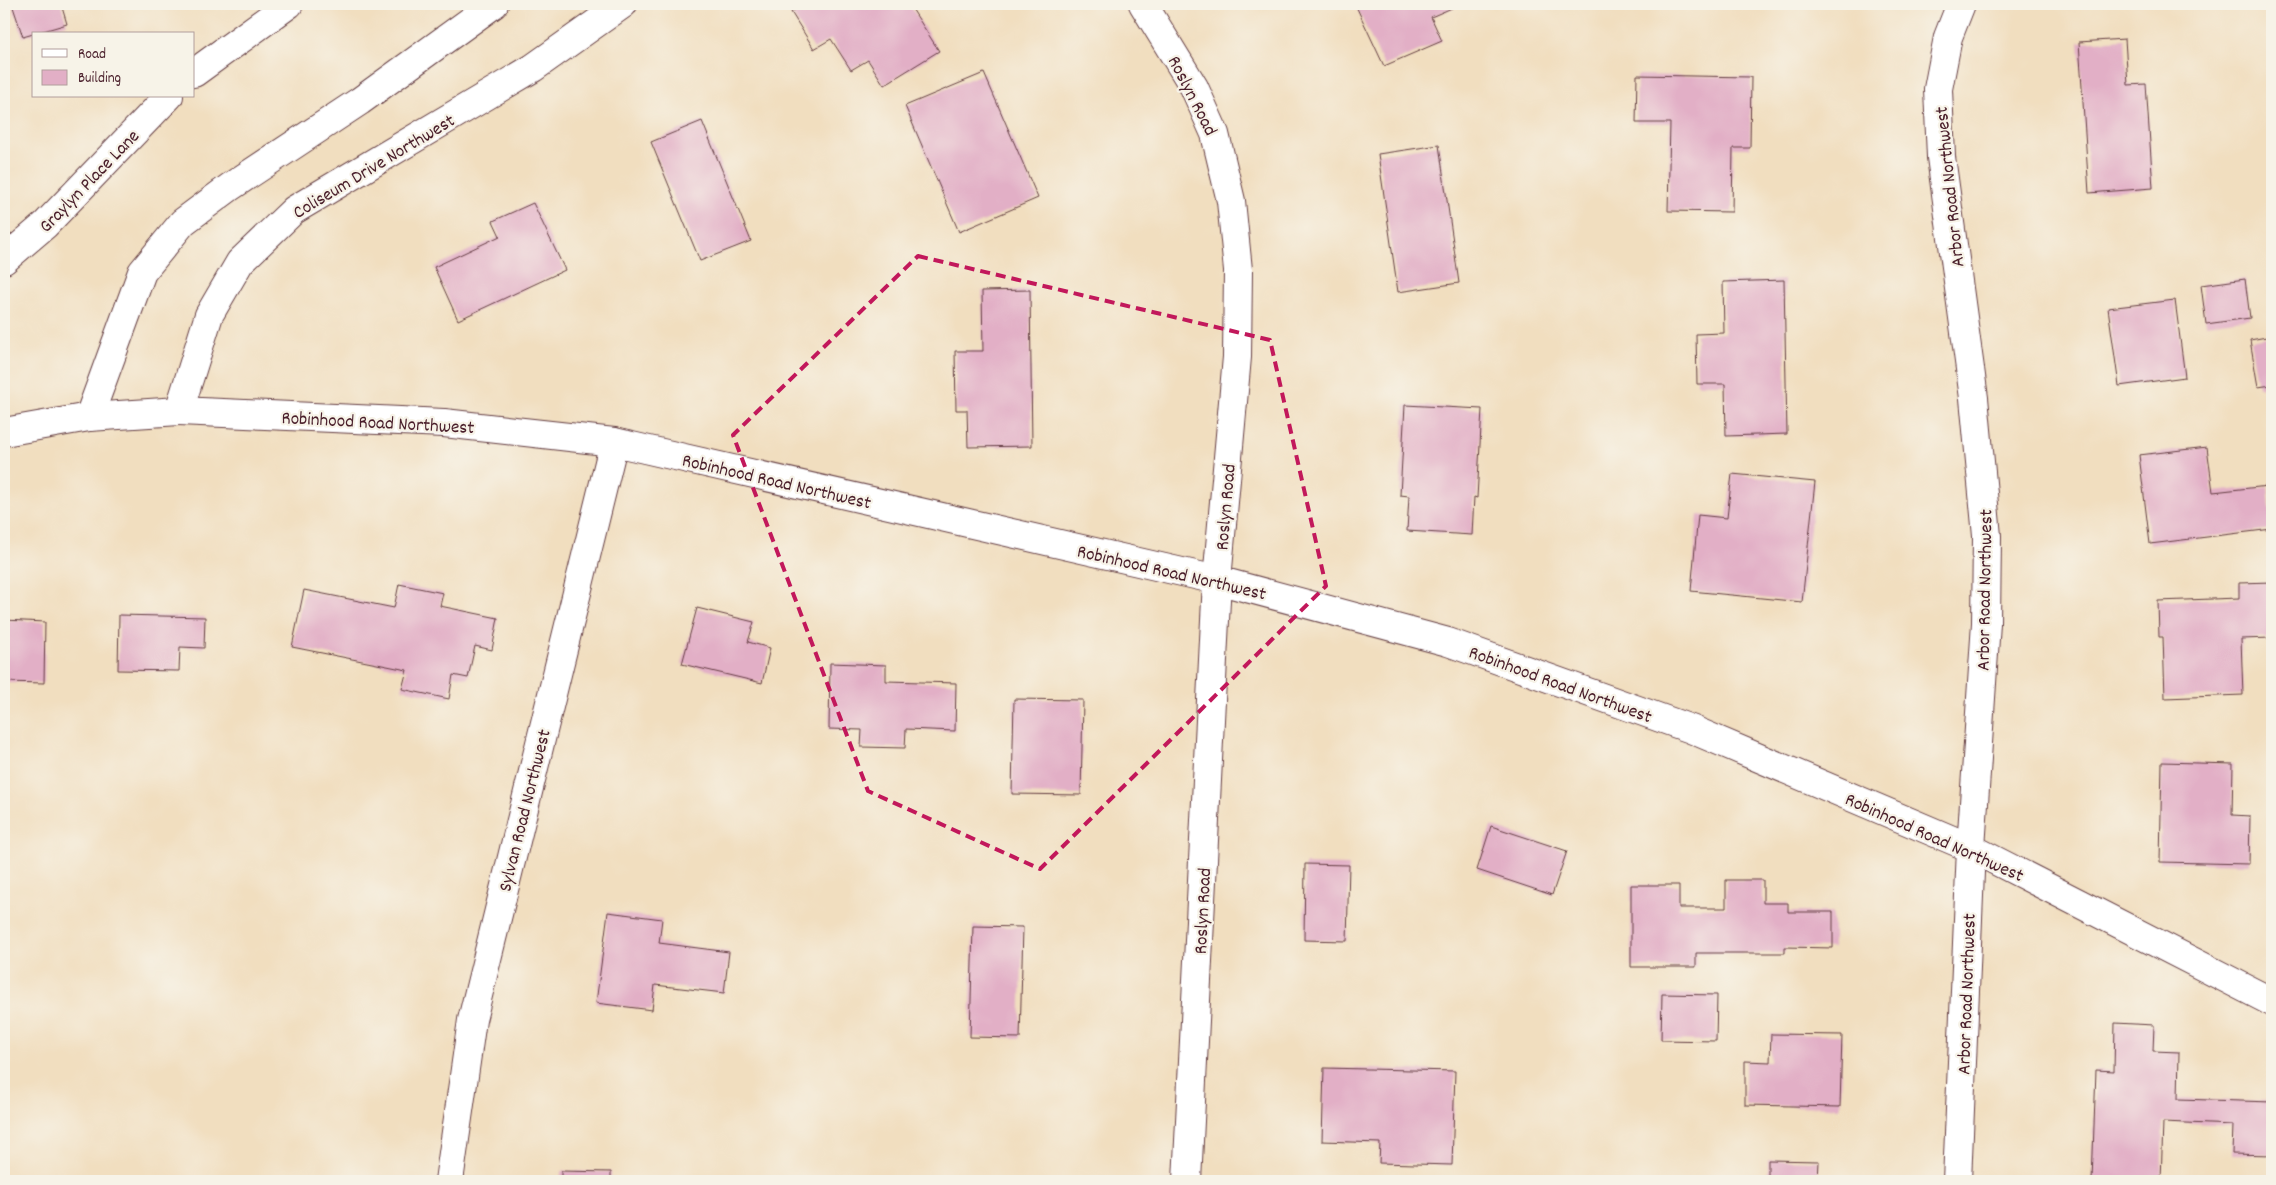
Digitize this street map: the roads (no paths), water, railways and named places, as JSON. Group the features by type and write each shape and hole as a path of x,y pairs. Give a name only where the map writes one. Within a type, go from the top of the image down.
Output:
{"street":[{"path":"195,72 289,4"},
{"path":"89,417 142,272 183,222 230,187 360,101 494,4"},
{"name":"Coliseum Drive Northwest","path":"179,411 209,315 240,262 294,210 534,68 623,4"},
{"name":"Roslyn Road","path":"1143,4 1194,87 1215,134 1231,201 1238,270 1237,357 1217,580 1187,1181"},
{"name":"Arbor Road Northwest","path":"1957,1181 1971,848 1986,623 1987,536 1974,398 1940,157 1938,89 1948,38 1961,4"},
{"name":"Graylyn Place Lane","path":"4,260 45,225 167,98"},
{"name":"Robinhood Road Northwest","path":"4,432 89,417 179,411 444,423 614,442 1217,580 1448,642 1691,730 1971,848 2272,1002"},
{"name":"Sylvan Road Northwest","path":"449,1181 472,1020 614,442"}]}
